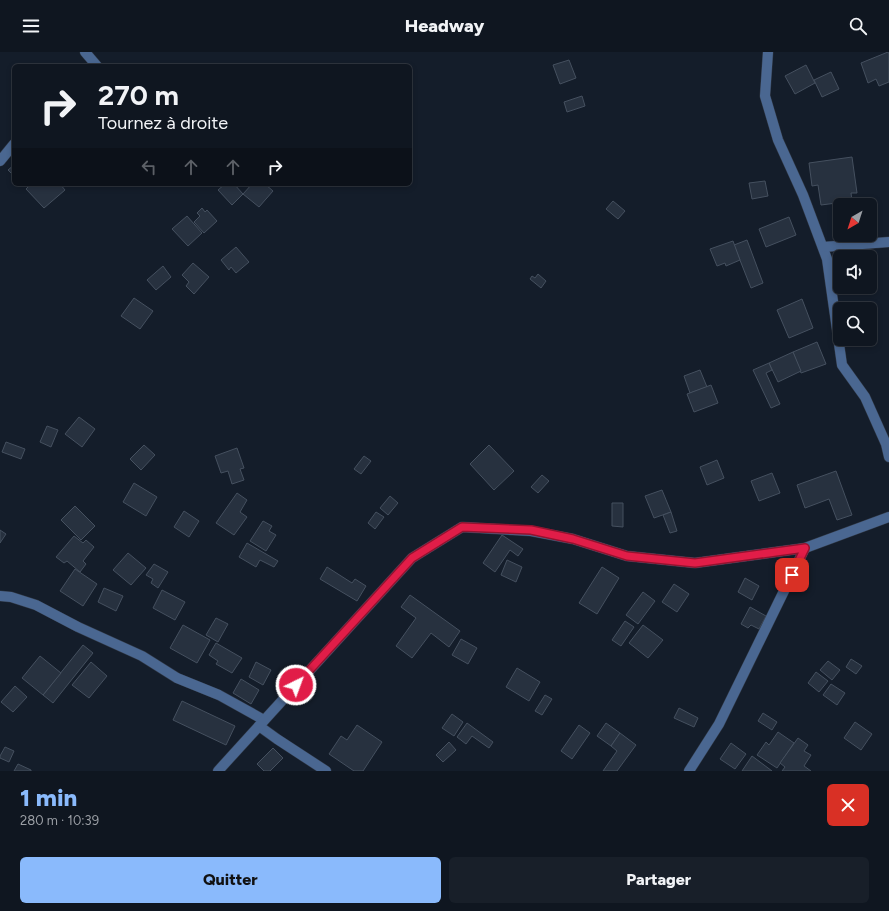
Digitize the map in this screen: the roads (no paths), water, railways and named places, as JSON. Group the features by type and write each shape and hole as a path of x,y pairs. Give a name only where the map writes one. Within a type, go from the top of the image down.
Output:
{"street":[{"path":"85,52 95,64"},
{"path":"768,52 765,96 778,140 803,195 828,259 842,365 865,397 886,444 889,457"},
{"path":"0,161 12,146"},
{"path":"823,247 889,242"},
{"path":"218,771 412,558 462,527 531,530 573,539 627,556 695,563 805,548 889,517"},
{"path":"689,771 719,724 805,548"},
{"path":"0,596 11,597 36,605 78,627 142,656 177,678 219,696 262,723 277,739 326,771"}]}
